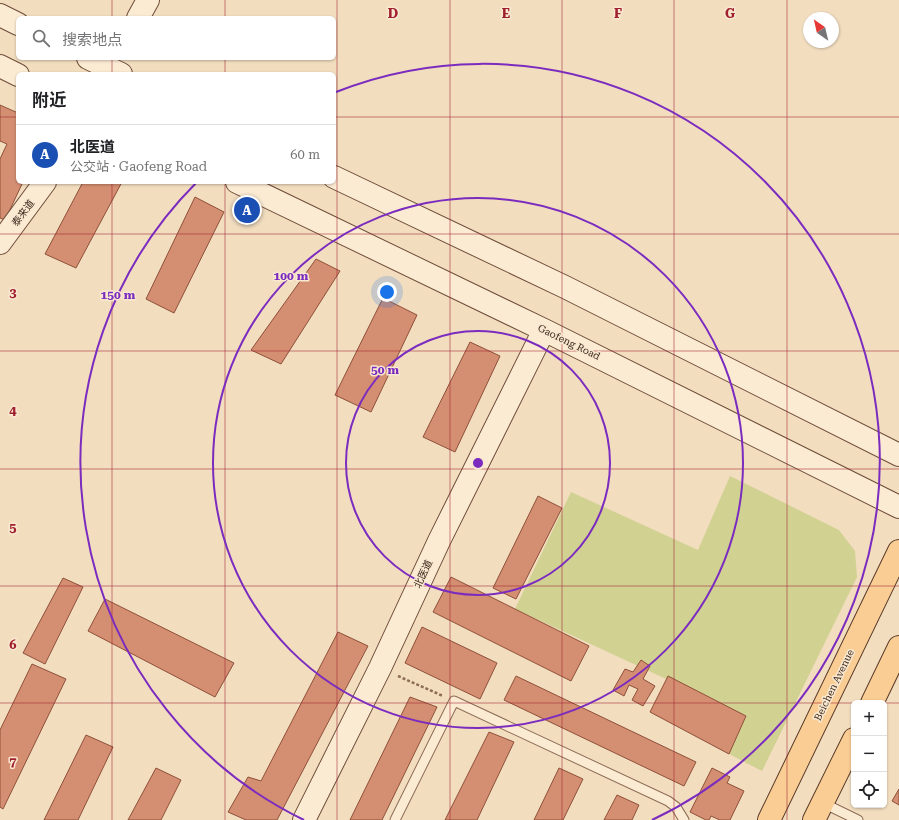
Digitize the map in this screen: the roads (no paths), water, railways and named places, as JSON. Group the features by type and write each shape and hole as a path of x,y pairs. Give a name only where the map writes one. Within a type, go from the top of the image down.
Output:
{"main road":[{"path":"139,16 148,0"},
{"path":"0,15 16,23"},
{"path":"93,60 115,69"},
{"path":"0,66 16,74"},
{"path":"336,178 565,287 899,455"},
{"name":"泰来道","path":"0,242 44,184"},
{"name":"Gaofeng Road","path":"241,184 544,330 899,507"},
{"name":"北医道","path":"304,820 380,668 439,541 544,330"},
{"name":"Beichen Avenue","path":"769,820 899,550"},
{"path":"873,700 899,647"},
{"path":"818,811 851,745"}],"lane":[{"path":"395,820 454,701 668,800 682,814 684,820"},
{"path":"818,811 858,820"}],"place":[{"name":"北医道","path":"247,210"}]}
